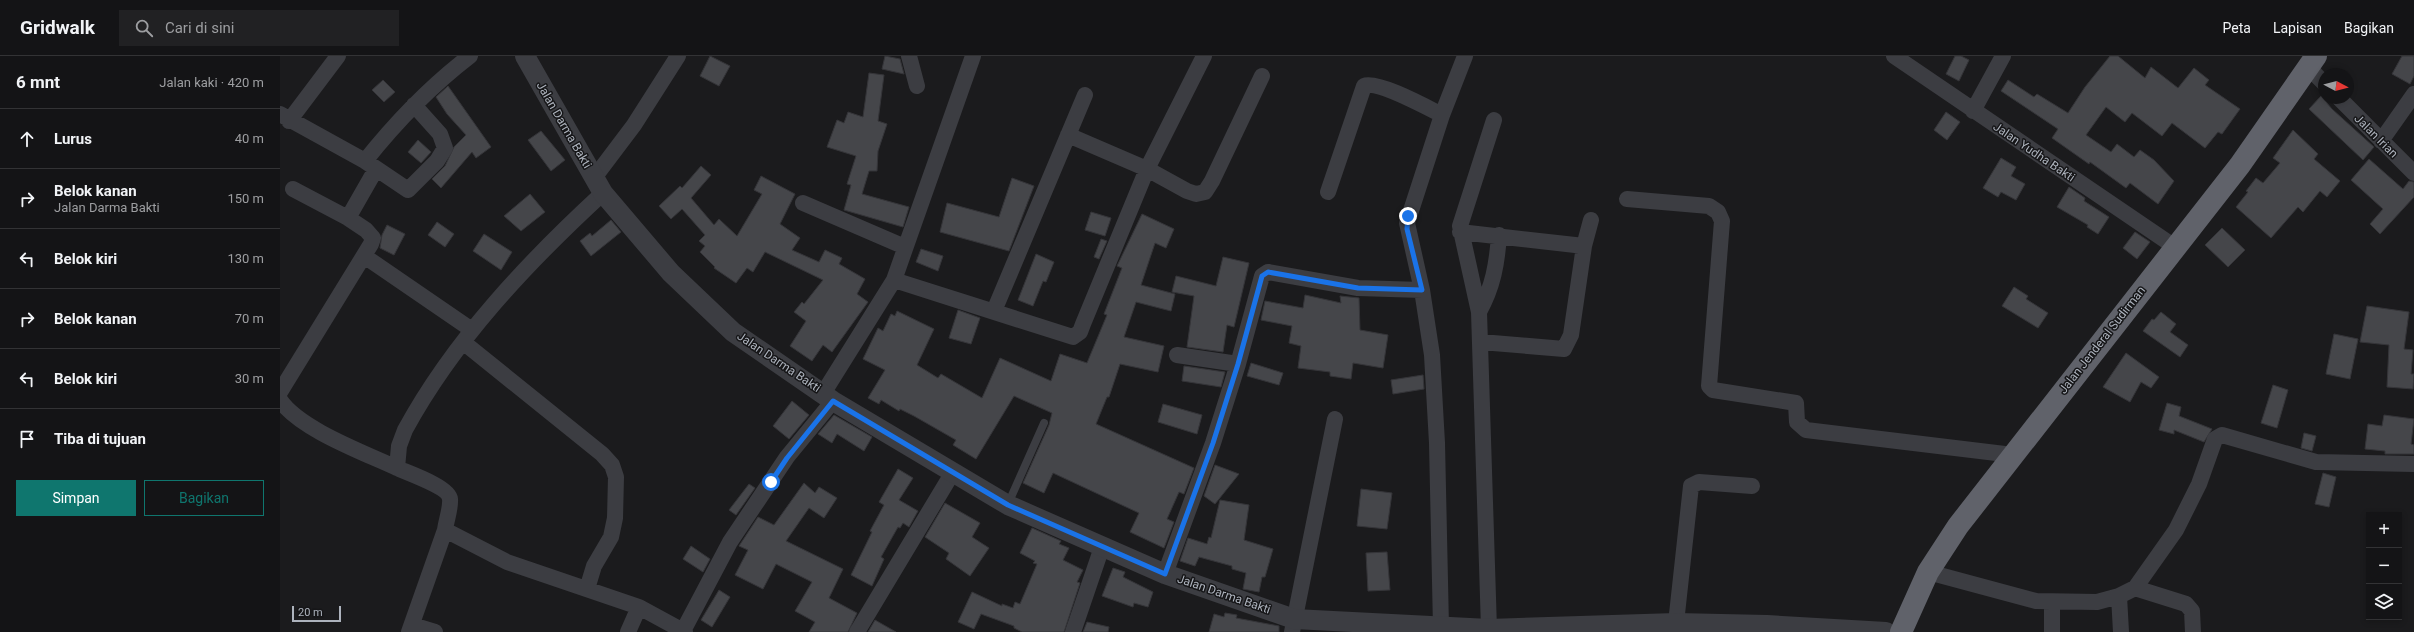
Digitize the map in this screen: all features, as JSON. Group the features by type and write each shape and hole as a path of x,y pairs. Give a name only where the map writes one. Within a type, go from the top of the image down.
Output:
{"highway":[{"name":"Jalan Jenderal Sudirman","path":"1901,632 1928,572 1958,526 2175,247 2316,69"}],"street":[{"path":"338,56 284,117 370,165 408,190 442,154 445,148 440,134 414,105"},
{"path":"348,218 380,140 414,105 469,56"},
{"name":"Jalan Darma Bakti","path":"525,56 598,185 671,273 733,332 828,396 1008,505 1165,574 1293,626 1441,627 1489,629 1676,623 1886,632"},
{"path":"397,468 399,446 405,430 468,336 559,234 598,185 678,56"},
{"path":"909,56 917,86"},
{"path":"445,530 507,562 639,607 684,631 730,542 828,396 894,280 973,56"},
{"path":"894,280 1062,334 1073,337 1080,332 1147,169 1204,56"},
{"path":"1441,627 1437,443 1432,355 1422,290 1406,223 1442,115 1465,56"},
{"name":"Jalan Yudha Bakti","path":"1894,56 2175,247"},
{"path":"1973,110 2003,56"},
{"path":"1068,135 1147,169 1187,191 1196,194 1205,192 1212,181 1262,76"},
{"path":"1328,192 1364,86 1368,84 1385,89 1442,115"},
{"path":"2381,141 2414,94"},
{"path":"994,311 1085,95"},
{"name":"Jalan Irian","path":"2345,104 2414,174"},
{"path":"1489,629 1479,312 1460,232 1462,214 1494,120"},
{"path":"280,392 364,256 373,238 366,230 348,218 292,189"},
{"path":"1627,199 1709,206 1718,212 1722,221 1709,386 1713,390 1796,404 1797,422 1806,430 2014,455"},
{"path":"803,203 905,247"},
{"path":"1481,342 1564,348 1571,335 1584,246 1591,220"},
{"path":"1460,232 1500,235 1584,246"},
{"path":"1479,312 1489,295 1494,279 1500,235"},
{"path":"364,256 468,336 602,454 612,465 616,477 615,518 612,537 594,566 587,589"},
{"path":"1165,574 1213,443 1238,364 1260,280 1265,272 1358,288 1422,290"},
{"path":"1177,355 1238,364"},
{"path":"280,400 293,414 320,431 442,488 449,495 450,500 445,530 411,629 435,632"},
{"path":"1293,626 1335,419"},
{"path":"1928,572 2036,601 2097,602 2119,596 2135,588 2176,530 2199,484 2218,436 2227,435 2316,462 2414,464"},
{"path":"857,632 953,472"},
{"path":"1676,623 1691,486 1699,482 1752,486"},
{"path":"1072,632 1102,547"},
{"path":"2135,588 2186,604 2192,611 2194,632"},
{"path":"2119,596 2121,632"},
{"path":"2052,602 2052,632"},
{"path":"628,632 639,607"}],"lane":[{"path":"1008,505 1044,424"}],"building":[{"path":"710,56 730,66 719,86 700,76"},
{"path":"885,56 900,59 904,74 882,69"},
{"path":"1955,56 1961,56 1969,60 1959,81 1946,74"},
{"path":"2110,56 2118,56 2145,78 2151,67 2178,88 2194,68 2209,80 2205,85 2240,109 2222,134 2218,132 2205,148 2172,123 2162,136 2132,113 2125,122 2106,107 2086,135 2111,152 2117,144 2134,157 2140,150 2154,160 2174,181 2158,204 2130,183 2126,188 2090,162 2089,164 2052,138 2058,129 2001,91 2008,80 2034,97 2037,94 2068,113 2085,87"},
{"path":"2402,56 2414,56 2414,76 2410,84 2392,74"},
{"path":"869,73 884,75 878,121 887,124 878,151 877,171 869,171 862,194 909,207 903,227 844,210 851,185 847,184 856,156 827,147 837,120 844,123 848,112 863,117"},
{"path":"383,80 395,92 384,102 372,90"},
{"path":"448,86 491,147 476,158 472,152 441,188 432,179 445,166 454,147 466,135 447,114 436,97"},
{"path":"2318,99 2318,104 2328,104 2374,147 2363,160 2309,109"},
{"path":"1946,112 1960,122 1947,140 1934,130"},
{"path":"2293,130 2318,154 2314,159 2340,181 2327,197 2320,191 2303,212 2298,207 2271,238 2236,207 2248,192 2246,191 2256,178 2263,183 2280,163 2273,158"},
{"path":"541,131 565,160 551,171 528,140"},
{"path":"418,140 431,152 421,163 408,152"},
{"path":"2001,158 2016,167 2011,176 2025,184 2016,200 2001,192 1998,197 1983,188"},
{"path":"2369,159 2403,189 2409,181 2414,182 2414,197 2380,234 2370,224 2383,209 2351,180"},
{"path":"701,166 711,175 691,198 714,225 719,219 737,236 762,194 754,190 761,176 795,194 780,224 800,238 792,250 819,262 825,250 842,258 839,264 865,279 857,294 868,302 832,352 823,345 812,361 790,346 806,321 794,312 802,302 804,304 823,280 765,252 753,272 747,268 736,283 714,268 715,267 700,252 705,246 699,241 705,235 682,209 671,219 659,206 680,186 682,188"},
{"path":"1012,178 1034,186 1009,251 940,232 947,203 999,217"},
{"path":"2069,187 2085,198 2084,201 2109,217 2098,234 2087,227 2088,225 2057,207"},
{"path":"530,194 545,212 521,231 504,216"},
{"path":"1091,212 1111,218 1105,236 1085,230"},
{"path":"1142,214 1174,229 1166,248 1155,243 1141,285 1175,294 1171,311 1136,302 1124,337 1164,346 1158,372 1120,364 1109,397 1107,397 1096,424 1194,468 1184,494 1179,492 1167,519 1174,522 1164,548 1130,532 1139,513 1053,473 1044,493 1023,483 1049,425 1052,413 1014,396 976,459 953,445 956,440 914,416 900,409 899,411 881,400 879,404 868,398 885,370 863,359 878,328 883,331 891,314 895,316 897,311 934,329 917,365 938,378 941,374 982,398 1000,358 1051,381 1060,354 1087,363 1107,315 1104,314 1122,268 1117,266"},
{"path":"611,220 621,232 591,256 580,241 590,233 592,236"},
{"path":"437,222 454,234 445,247 428,235"},
{"path":"387,225 405,234 394,255 380,248 382,235"},
{"path":"2222,228 2245,250 2228,267 2205,245"},
{"path":"2135,232 2150,242 2137,259 2123,248"},
{"path":"484,234 512,252 501,270 473,251"},
{"path":"1101,239 1107,241 1099,259 1094,257"},
{"path":"921,249 943,256 938,271 916,262"},
{"path":"1036,254 1054,262 1046,282 1043,281 1033,306 1018,300"},
{"path":"1223,257 1249,263 1234,327 1227,325 1223,352 1187,347 1194,296 1172,292 1176,276 1216,286"},
{"path":"2014,287 2028,296 2026,299 2048,313 2038,328 2002,306"},
{"path":"1305,295 1341,303 1340,296 1359,298 1360,330 1388,335 1383,368 1353,363 1351,379 1330,376 1330,372 1298,368 1301,346 1289,343 1292,326 1261,320 1265,301 1303,308"},
{"path":"2367,306 2409,312 2404,349 2413,350 2411,374 2414,374 2413,389 2387,387 2389,345 2360,342"},
{"path":"958,310 980,318 971,344 949,338"},
{"path":"2161,312 2176,324 2170,332 2188,345 2180,357 2143,331 2152,319 2154,320"},
{"path":"2334,334 2358,339 2350,379 2326,374"},
{"path":"2126,353 2159,377 2151,388 2141,382 2130,402 2103,387"},
{"path":"1251,363 1283,373 1279,385 1247,376"},
{"path":"1184,366 1225,372 1221,387 1182,381"},
{"path":"1423,375 1424,389 1393,394 1391,380"},
{"path":"2273,385 2288,390 2277,428 2261,423"},
{"path":"792,401 809,415 789,439 773,426"},
{"path":"2167,403 2181,407 2179,416 2212,429 2204,442 2174,430 2174,434 2159,430"},
{"path":"1163,404 1202,415 1197,434 1158,422"},
{"path":"834,415 872,437 864,451 837,434 832,443 818,434"},
{"path":"2384,415 2414,419 2411,444 2414,445 2414,454 2385,454 2385,451 2365,449 2368,424 2382,426"},
{"path":"2304,433 2316,436 2312,451 2301,448"},
{"path":"1215,465 1239,474 1215,504 1204,496"},
{"path":"898,469 913,478 899,500 918,511 909,527 903,523 900,528 898,527 881,557 884,559 872,586 851,575 872,532 870,531 884,505 879,502"},
{"path":"2323,473 2336,477 2329,507 2315,504"},
{"path":"804,483 815,493 819,487 837,498 824,518 809,508 786,541 843,569 829,598 857,613 848,632 809,632 815,622 795,611 812,582 776,564 763,589 735,575 748,550 739,546 758,517 774,525"},
{"path":"749,484 755,488 736,515 729,510"},
{"path":"1361,489 1392,493 1387,529 1357,526"},
{"path":"1220,500 1249,505 1244,540 1273,549 1265,577 1262,577 1259,592 1243,589 1246,573 1232,569 1232,566 1199,557 1195,566 1180,561 1188,538 1207,544 1209,537 1211,538"},
{"path":"945,503 980,523 972,537 989,548 970,576 946,559 949,553 925,537"},
{"path":"1032,528 1061,541 1059,544 1069,548 1063,560 1083,570 1077,582 1080,583 1064,632 1022,632 1014,628 1014,626 981,614 974,629 958,622 972,592 1002,606 1002,604 1013,608 1015,602 1020,604 1037,564 1033,563 1035,561 1020,553"},
{"path":"691,546 710,559 703,572 683,559"},
{"path":"1387,552 1390,590 1368,591 1366,553"},
{"path":"1113,568 1125,572 1123,577 1153,592 1148,607 1134,603 1133,607 1102,596"},
{"path":"719,590 730,597 712,627 701,620"},
{"path":"1225,613 1237,615 1236,618 1279,626 1279,632 1209,632 1214,614 1224,617"},
{"path":"875,620 896,632 868,632"},
{"path":"1087,622 1109,627 1108,632 1083,632"}],"route":[{"path":"771,482 787,458 833,401 1008,505 1165,574 1213,443 1238,364 1262,276 1265,272 1268,272 1358,288 1422,290 1407,229 1406,223 1408,216"}]}
